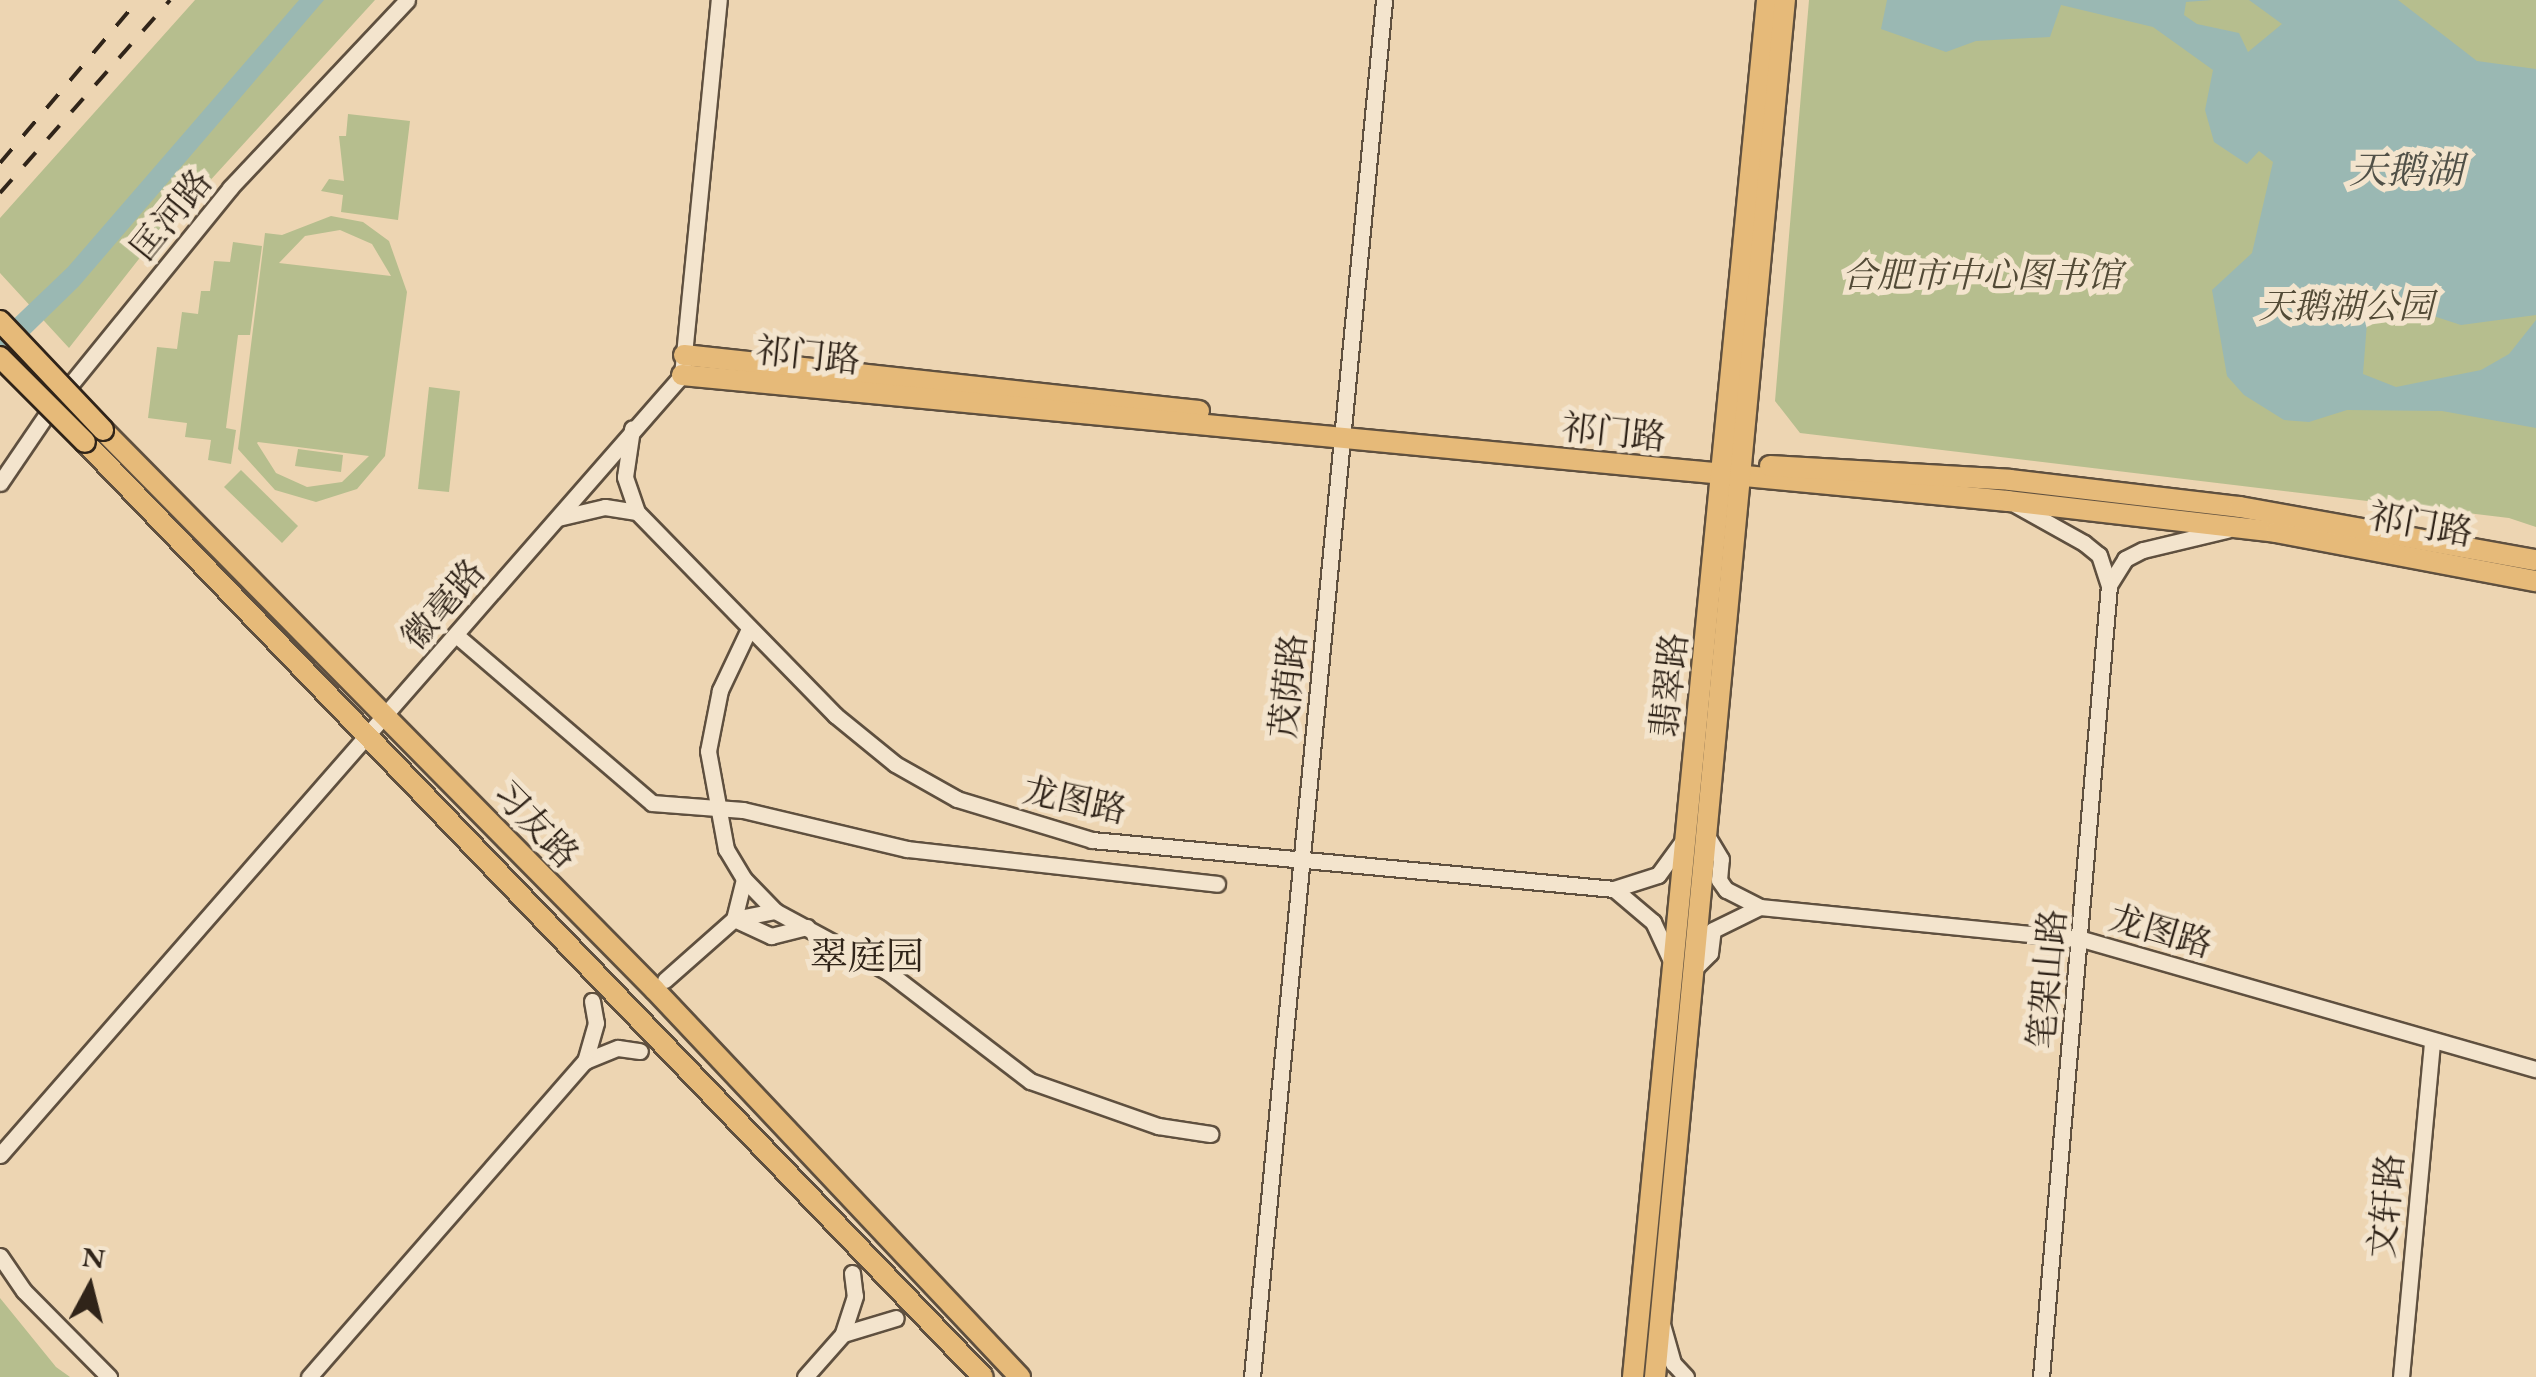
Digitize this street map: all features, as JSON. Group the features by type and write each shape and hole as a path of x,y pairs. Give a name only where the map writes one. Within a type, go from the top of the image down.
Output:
{"main road":[{"name":"翡翠路","path":"1633,1377 1697,835 1732,470 1767,0"},
{"name":"翡翠路","path":"1732,470 1786,0"},
{"name":"习友路","path":"0,321 94,436 364,735 983,1377"},
{"name":"习友路","path":"0,356 94,436 386,714 1020,1377"},
{"name":"祁门路","path":"683,365 2008,500 2238,527 2536,581"},
{"name":"祁门路","path":"1732,470 2010,480 2240,507 2536,560"},
{"name":"翡翠路","path":"1655,1377 1684,968"}],"street":[{"name":"匡河路","path":"0,483 49,411 230,188 407,0"},
{"path":"683,365 719,0"},
{"name":"茂荫路","path":"1252,1377 1384,0"},
{"path":"1751,0 1782,39"},
{"name":"徽毫路","path":"0,1155 558,518 683,365"},
{"path":"558,518 605,507 637,512 626,477 632,429"},
{"path":"2008,500 2084,543 2098,555 2109,586"},
{"name":"龙图路","path":"637,512 749,629 895,764 957,799 1092,840 1301,855 1614,889"},
{"path":"2109,586 2125,558 2238,527"},
{"name":"笔架山路","path":"2040,1377 2082,940 2109,586"},
{"path":"749,629 713,718 708,751 726,848 744,879 775,912 888,972 1030,1081 1158,1126 1210,1134"},
{"path":"456,635 567,726 628,787 652,803 811,823 907,848 1217,884"},
{"path":"1614,889 1658,875 1697,835 1721,860 1719,880 1726,890 1760,908"},
{"path":"734,919 744,879"},
{"path":"1614,889 1654,922 1684,968 1710,952 1713,930 1760,908"},
{"name":"龙图路","path":"1760,908 2082,940 2536,1069"},
{"path":"666,980 734,919 775,912"},
{"path":"734,919 771,936 807,927"},
{"path":"309,1377 585,1061 596,1023 592,1000"},
{"name":"文轩路","path":"2400,1377 2432,1040"},
{"path":"585,1061 618,1048 640,1050"},
{"path":"0,1256 24,1291 110,1377"},
{"path":"805,1377 843,1334 855,1296 852,1274"},
{"path":"843,1334 896,1318"},
{"path":"1660,1320 1672,1363 1686,1377"}],"green space":[{"path":"195,0 375,0 142,255 69,348 0,273 0,218"},
{"name":"天鹅湖公园","path":"1809,0 2536,0 2536,527 2509,518 1800,433 1775,401"},
{"path":"348,114 410,121 398,220 341,212 343,195 321,191 329,179 344,181 339,136 346,136"},
{"path":"331,216 363,222 389,241 407,292 385,456 357,489 316,502 275,490 238,449 265,233 282,235","holes":["340,230 372,244 391,276 279,263 305,236","258,442 369,456 342,482 307,487 276,473"]},
{"path":"233,242 262,246 250,335 238,335 226,428 236,430 231,464 208,460 211,440 185,437 187,423 148,418 157,347 177,349 182,312 198,314 201,291 210,291 214,261 230,262"},
{"path":"429,387 460,391 449,492 418,489"},
{"path":"298,449 343,455 341,472 295,466"},
{"path":"241,470 298,526 282,543 224,487"},
{"path":"0,1298 56,1367 70,1377 0,1377"}],"water":[{"path":"299,0 324,0 79,286 0,363 0,332 68,267"},
{"name":"天鹅湖","path":"1887,0 2212,0 2186,2 2184,15 2197,24 2239,33 2248,52 2282,24 2249,0 2398,0 2477,61 2536,69 2536,315 2461,325 2381,299 2368,310 2363,374 2396,387 2481,370 2509,354 2536,320 2536,428 2442,411 2347,410 2309,422 2284,420 2244,395 2227,376 2212,290 2252,253 2273,162 2259,151 2247,164 2214,142 2205,110 2213,70 2153,27 2061,5 2050,37 1976,41 1946,52 1881,29"}],"railway":[{"path":"0,163 138,0"},
{"path":"0,193 170,0"}],"district":[{"name":"翠庭园","path":"867,956"}],"park label":[{"name":"合肥市中心图书馆","path":"1982,275"}]}
